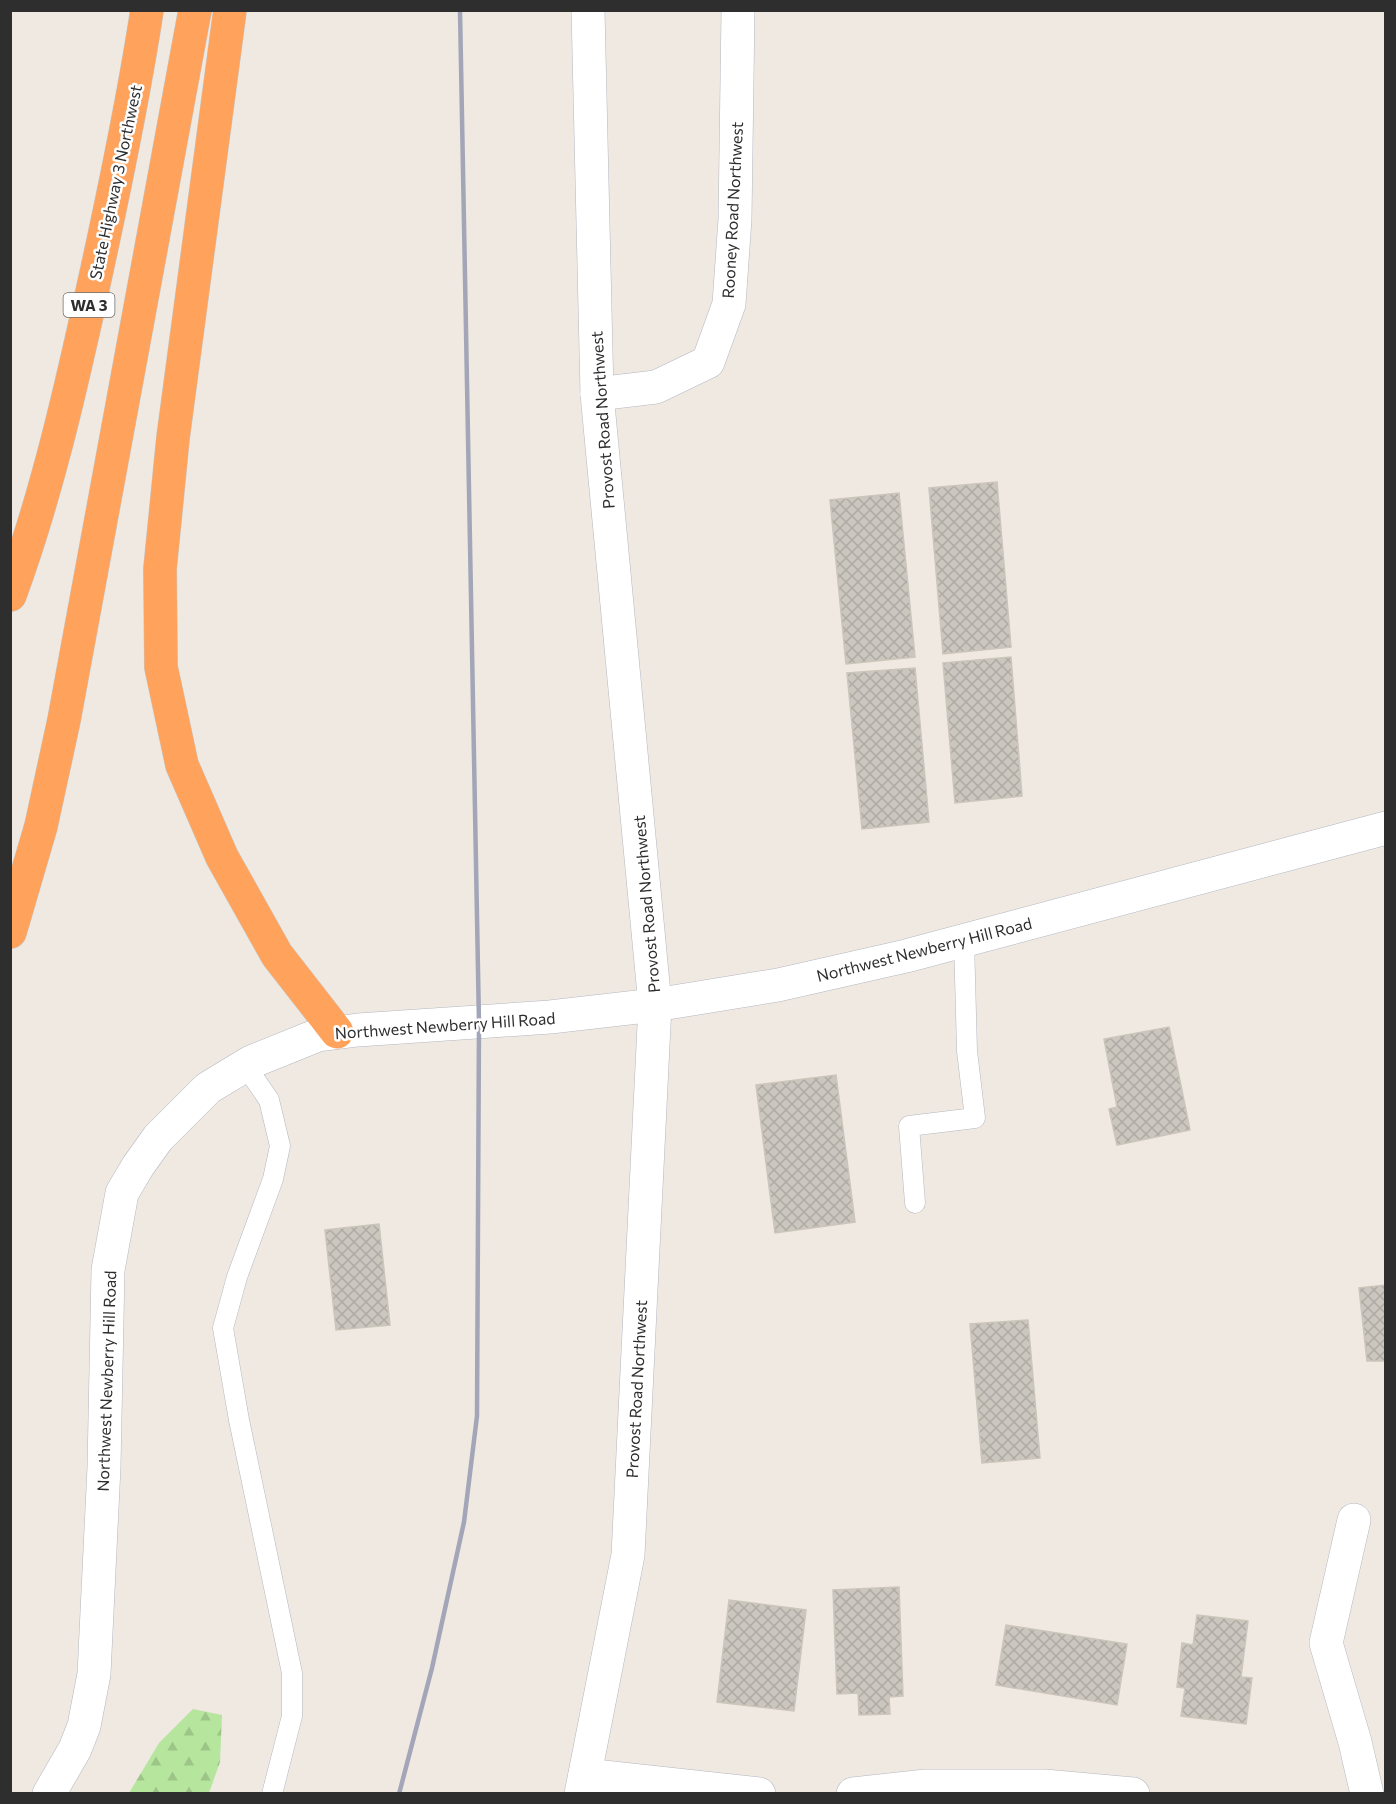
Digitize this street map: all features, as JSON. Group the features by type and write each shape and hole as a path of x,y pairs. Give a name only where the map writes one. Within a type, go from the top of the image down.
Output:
{"highway":[{"name":"State Highway 3 Northwest","path":"10,595 55,449 82,334 134,98 147,10"},
{"path":"10,932 41,826 64,720 195,10"},
{"path":"230,10 167,497 160,569 161,667 182,765 222,857 277,955 337,1032"}],"street":[{"name":"Provost Road Northwest","path":"583,1784 628,1556 655,1005 597,394 588,10"},
{"name":"Rooney Road Northwest","path":"597,394 656,387 708,362 729,304 735,219 738,10"},
{"name":"Northwest Newberry Hill Road","path":"50,1794 71,1757 84,1726 94,1674 105,1467 108,1270 122,1194 138,1166 173,1121 208,1088 245,1065 303,1040 337,1032 479,1023 655,1005 838,972 1386,828"},
{"path":"1354,1520 1326,1643 1355,1742 1366,1794"},
{"path":"583,1784 759,1794"},
{"path":"854,1794 938,1786 1044,1786 1133,1794"}],"lane":[{"path":"915,1203 909,1126 975,1118 967,1051 964,940"},
{"path":"245,1065 269,1100 280,1146 273,1179 237,1277 223,1328 239,1420 292,1673 292,1716 272,1794"}],"green space":[{"path":"193,1709 222,1715 220,1762 209,1793 129,1793 159,1743"}],"building":[{"path":"997,482 1011,647 943,654 929,488"},
{"path":"899,493 915,657 846,664 830,500"},
{"path":"1011,657 1022,796 955,803 943,663"},
{"path":"915,668 929,822 862,829 847,673"},
{"path":"1169,1027 1190,1130 1117,1145 1109,1109 1117,1107 1104,1039"},
{"path":"836,1075 855,1222 775,1233 756,1085"},
{"path":"379,1224 390,1325 336,1330 325,1230"},
{"path":"1386,1285 1386,1361 1367,1361 1359,1288"},
{"path":"1028,1320 1040,1458 982,1463 970,1324"},
{"path":"899,1587 903,1696 889,1697 890,1714 859,1715 858,1693 837,1694 833,1590"},
{"path":"729,1600 806,1610 794,1711 717,1702"},
{"path":"1197,1615 1248,1621 1241,1677 1252,1678 1246,1724 1181,1716 1185,1688 1177,1687 1182,1643 1193,1645"},
{"path":"1006,1625 1127,1644 1117,1705 996,1685"}],"railway":[{"path":"399,1794 432,1668 464,1522 477,1416 479,1023 460,10"}]}
